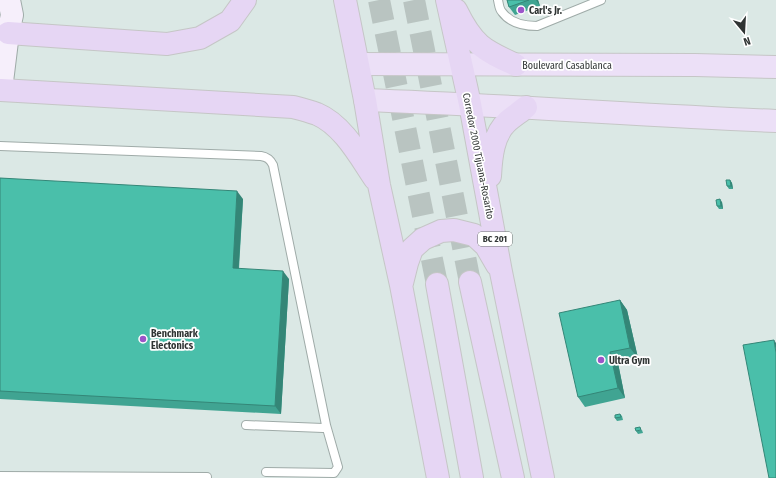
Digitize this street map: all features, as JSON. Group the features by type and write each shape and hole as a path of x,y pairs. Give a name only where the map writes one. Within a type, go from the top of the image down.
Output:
{"highway":[{"path":"8,33 167,44 200,38 230,21 245,0"},
{"path":"345,0 365,100 379,185 401,285 438,478"},
{"name":"Corredor 2000 Tijuana-Rosarito","path":"447,0 470,104 501,272 543,478"},
{"path":"452,0 462,22 473,39 489,52 516,65"},
{"path":"1,90 293,107 318,115 339,129 379,185"},
{"path":"488,203 491,154 498,135 507,122 526,108"},
{"path":"401,285 412,249 423,239 441,231 454,230 474,235 486,246 501,272"},
{"path":"470,282 513,478"},
{"path":"436,284 472,478"}],"main road":[{"path":"1,90 8,33 12,15 9,0"},
{"name":"Boulevard Casablanca","path":"358,64 696,65 776,68"},
{"path":"365,100 470,104 776,121"}],"lane":[{"path":"498,0 501,12 512,20 526,26 537,26 601,0"},
{"path":"0,146 261,156 270,160 273,165 326,425 338,467 334,473 266,472"},
{"path":"246,425 323,428 326,425"},
{"path":"0,476 207,477"}],"building":[{"path":"507,0 529,0 509,7"},
{"name":"Benchmark Electonics","path":"0,178 237,191 233,268 283,271 275,406 0,391"},
{"path":"726,180 730,180 731,186 727,186"},
{"path":"720,199 721,206 717,206 716,200"},
{"name":"Ultra Gym","path":"620,300 630,348 610,352 618,388 578,397 559,313"},
{"path":"774,340 776,353 776,478 769,478 743,345"},
{"path":"620,414 621,417 615,418 615,415"},
{"path":"640,427 641,430 636,431 635,428"}],"tunnel":[{"path":"379,0 437,284"},
{"path":"414,0 470,282"}],"place":[{"name":"Carl's Jr.","path":"521,10"},
{"name":"Benchmark Electonics","path":"143,339"},
{"name":"Ultra Gym","path":"601,360"}]}
